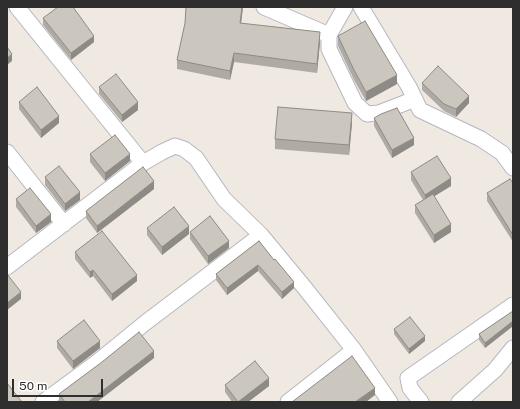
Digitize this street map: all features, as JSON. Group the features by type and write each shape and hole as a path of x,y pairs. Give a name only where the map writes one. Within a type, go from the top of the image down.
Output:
{"street":[{"path":"18,7 143,163"},
{"path":"264,7 329,35"},
{"path":"345,7 329,35 330,49 355,103 367,114 379,113 415,99"},
{"path":"361,7 409,87 420,110 481,139 502,153 513,168"},
{"path":"7,267 143,163 175,146 184,149 196,158 224,199 261,235 304,287 354,350 390,402"},
{"path":"7,152 64,224"},
{"path":"43,402 96,363 145,323 261,235"},
{"path":"421,402 410,388 408,378 513,305"},
{"path":"459,402 495,370 513,348"},
{"path":"288,402 354,350"}],"building":[{"path":"58,7 73,7 94,36 71,53 43,18"},
{"path":"186,7 242,7 240,23 320,32 317,64 234,53 230,71 177,60 185,23"},
{"path":"365,21 397,75 366,92 338,36"},
{"path":"7,47 12,54 7,58"},
{"path":"438,66 469,96 456,109 444,104 422,83"},
{"path":"116,74 138,102 122,115 99,87"},
{"path":"37,87 59,116 41,130 19,102"},
{"path":"278,107 352,113 349,145 275,139"},
{"path":"397,108 414,138 392,150 374,118"},
{"path":"115,135 130,154 105,173 90,154"},
{"path":"437,156 451,178 425,195 411,172"},
{"path":"59,166 80,192 65,204 45,177"},
{"path":"143,167 154,181 97,226 86,211"},
{"path":"510,179 513,183 513,235 487,193"},
{"path":"30,188 51,214 36,226 16,199"},
{"path":"433,194 451,224 434,235 415,205"},
{"path":"174,207 189,226 162,247 147,228"},
{"path":"210,216 229,241 208,256 190,232"},
{"path":"102,231 137,275 112,294 93,270 90,272 75,252"},
{"path":"259,241 294,282 282,292 258,265 227,288 216,274"},
{"path":"7,274 21,292 7,303"},
{"path":"513,311 513,321 485,343 479,334"},
{"path":"410,317 425,336 409,349 394,329"},
{"path":"84,320 100,341 73,361 57,341"},
{"path":"139,332 154,351 88,402 65,402 59,394"},
{"path":"352,356 375,388 355,402 292,402"},
{"path":"255,361 269,378 238,402 225,385"},
{"path":"7,383 22,402 7,402"}]}
